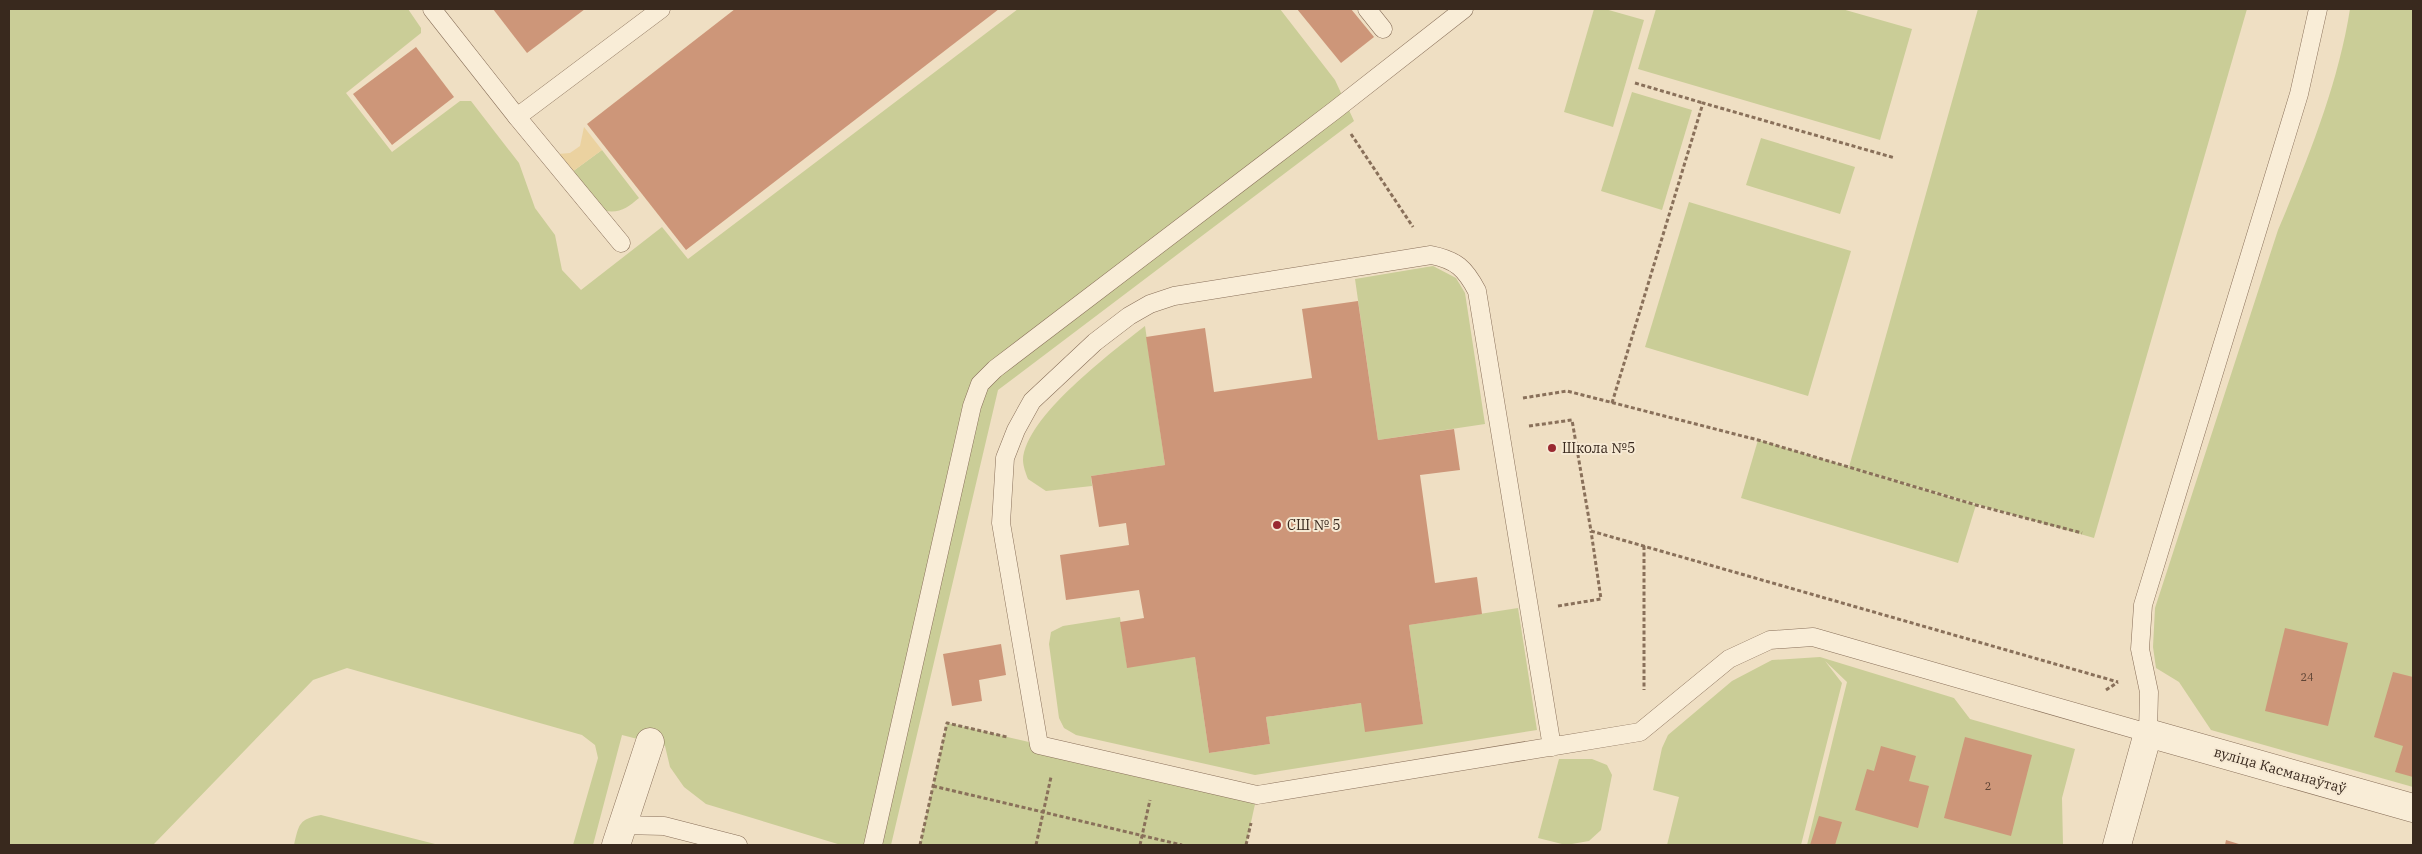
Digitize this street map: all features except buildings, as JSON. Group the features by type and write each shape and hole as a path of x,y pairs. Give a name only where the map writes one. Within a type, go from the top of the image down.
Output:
{"street":[{"name":"вуліца Касманаўтаў","path":"2148,733 2413,808"},
{"path":"2117,845 2148,733"},
{"path":"618,835 650,742"}],"lane":[{"path":"432,9 518,118 622,243"},
{"path":"518,118 661,9"},
{"path":"1367,9 1383,29"},
{"path":"874,845 972,406 980,384 995,369 1335,110 1464,9"},
{"path":"1552,747 1529,610 1505,429 1477,291 1467,272 1447,258 1431,255 1174,296 1150,304 1095,342 1032,401 1016,430 1005,458 1001,523 1039,745 1257,795 1552,747 1640,732 1728,659 1770,640 1813,637 2148,733 2149,692 2140,649 2143,605 2299,94 2318,9"},
{"path":"618,835 664,826 738,845"}],"path":[{"path":"1635,83 1895,158"},
{"path":"1612,403 1703,103"},
{"path":"1335,110 1431,255"},
{"path":"1529,610 1600,599 1591,531 1572,420 1505,429 1506,401 1567,391 1758,440 1976,505 2082,533"},
{"path":"1591,531 2118,682"},
{"path":"1644,546 1644,693"},
{"path":"920,845 947,723 1039,745"},
{"path":"1036,845 1058,750"},
{"path":"1140,845 1157,772"},
{"path":"933,786 1182,845"}],"green space":[{"path":"9,9 408,9 421,28 421,33 346,93 392,152 460,101 471,101 519,163 535,208 555,235 562,270 581,290 662,227 688,259 1018,9 1280,9 1335,80 1354,121 998,390 891,845 841,845 706,804 684,787 670,767 665,746 622,735 593,845 573,845 598,758 595,745 582,735 347,668 313,680 153,845 9,845"},
{"path":"1594,9 1605,9 1644,20 1613,127 1564,112"},
{"path":"1656,9 1842,9 1912,29 1880,140 1638,69"},
{"path":"1978,9 2247,9 2094,538 1849,467"},
{"path":"2350,9 2413,9 2413,787 2211,730 2179,682 2156,668 2153,647 2155,608 2278,230 2311,149 2330,94 2345,37"},
{"path":"1632,92 1692,110 1662,210 1601,191"},
{"path":"1761,138 1855,167 1840,214 1746,185"},
{"path":"602,150 639,198 628,207 620,210 606,211 572,172"},
{"path":"1689,202 1851,251 1808,396 1645,347"},
{"path":"1433,266 1456,278 1465,293 1485,424 1378,440 1355,279"},
{"path":"1145,326 1165,465 1091,476 1092,486 1046,491 1028,479 1023,460 1027,443 1038,425 1092,368"},
{"path":"1758,440 1976,505 1958,563 1741,498"},
{"path":"1518,608 1537,730 1255,775 1076,735 1064,728 1059,718 1049,644 1051,632 1063,626 1120,617 1127,667 1195,657 1209,753 1270,744 1266,717 1361,703 1423,724 1409,625"},
{"path":"1820,657 1954,698 1970,719 2075,749 2062,798 2063,845 1807,845 1847,682 1825,661 1842,683 1801,845 1667,845 1679,797 1653,790 1662,748 1668,735 1732,681 1772,660"},
{"path":"947,723 1257,795 1246,845 920,845"},
{"path":"1559,759 1592,759 1607,765 1612,775 1601,830 1589,841 1566,845 1538,838"},
{"path":"321,815 439,845 294,845 301,824 308,818"}],"sand":[{"path":"584,127 602,150 572,172 558,154 570,153 580,146"}],"place":[{"name":"Школа №5","path":"1552,448"},
{"name":"СШ № 5","path":"1277,525"}]}
